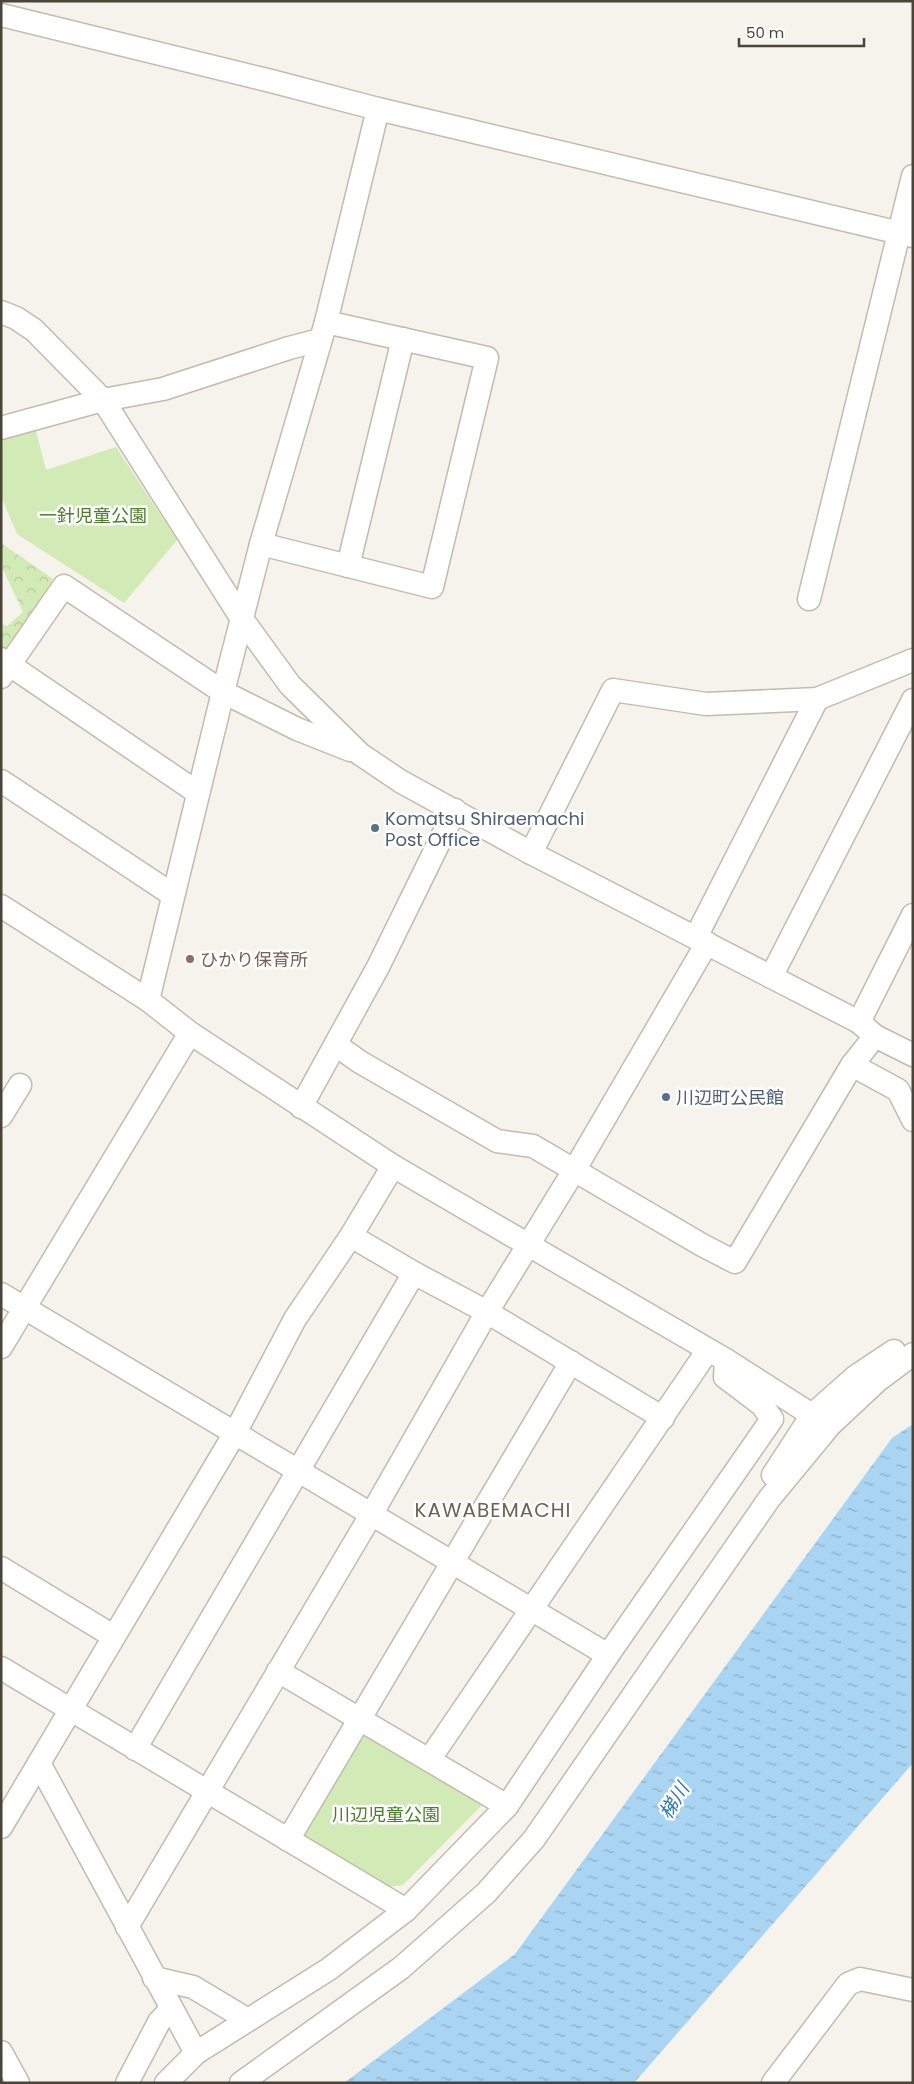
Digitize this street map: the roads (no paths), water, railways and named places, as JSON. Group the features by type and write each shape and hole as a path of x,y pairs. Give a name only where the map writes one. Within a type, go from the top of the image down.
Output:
{"street":[{"path":"1,15 378,109 906,234"},
{"path":"148,1000 222,692 261,544 323,331 378,109"},
{"path":"809,599 906,234 913,176"},
{"path":"1,312 16,318 34,330 103,400 242,619 290,685 360,754 400,781 531,853 771,977 913,1055"},
{"path":"1,428 103,400 163,389 289,348 323,331 403,339 487,358 432,587 261,544"},
{"path":"348,566 403,339"},
{"path":"198,793 4,667 64,586 222,692 297,729 360,754"},
{"path":"531,853 613,690 706,704 816,699 913,660"},
{"path":"127,1928 371,1515 487,1312 575,1169 701,940 816,699"},
{"path":"771,977 913,700"},
{"path":"1,781 173,895"},
{"path":"301,1106 378,967 455,810"},
{"path":"1,906 148,1000 190,1033 393,1166 717,1355 812,1415"},
{"path":"336,1045 360,1062 497,1141 533,1146 734,1262 852,1065 913,916"},
{"path":"1,1347 190,1033"},
{"path":"852,1065 898,1090 913,1120"},
{"path":"1,1116 20,1085"},
{"path":"2,1824 235,1433 295,1319 351,1236 393,1166"},
{"path":"351,1236 414,1274 487,1312 663,1418"},
{"path":"135,1749 414,1274"},
{"path":"1,1294 608,1655"},
{"path":"769,1499 767,1484 812,1415 855,1377 907,1342 913,1342"},
{"path":"241,2083 401,1968 486,1893 534,1839 769,1499 830,1424 877,1381 913,1354"},
{"path":"430,1760 663,1418 717,1355"},
{"path":"166,2083 196,2054 329,1969 406,1910 507,1806 608,1655 772,1420 762,1405 725,1377 717,1355"},
{"path":"288,1840 571,1362"},
{"path":"1,1568 113,1636"},
{"path":"1,1668 406,1910"},
{"path":"278,1671 507,1806"},
{"path":"39,1763 196,2054"},
{"path":"154,1978 193,1987 248,2020"},
{"path":"773,2083 848,1984 860,1980 913,1990"},
{"path":"127,2083 159,2022 171,2009"},
{"path":"1,2052 18,2083"}],"water":[{"name":"梯川","path":"913,1424 913,1763 634,2083 344,2083 515,1954 892,1438"}],"place":[{"name":"Komatsu Shiraemachi Post Office","path":"375,828"},
{"name":"ひかり保育所","path":"190,959"},
{"name":"川辺町公民館","path":"666,1097"}],"district":[{"name":"KAWABEMACHI","path":"493,1510"}],"park label":[{"name":"一針児童公園","path":"93,515"},
{"name":"川辺児童公園","path":"386,1814"}]}
